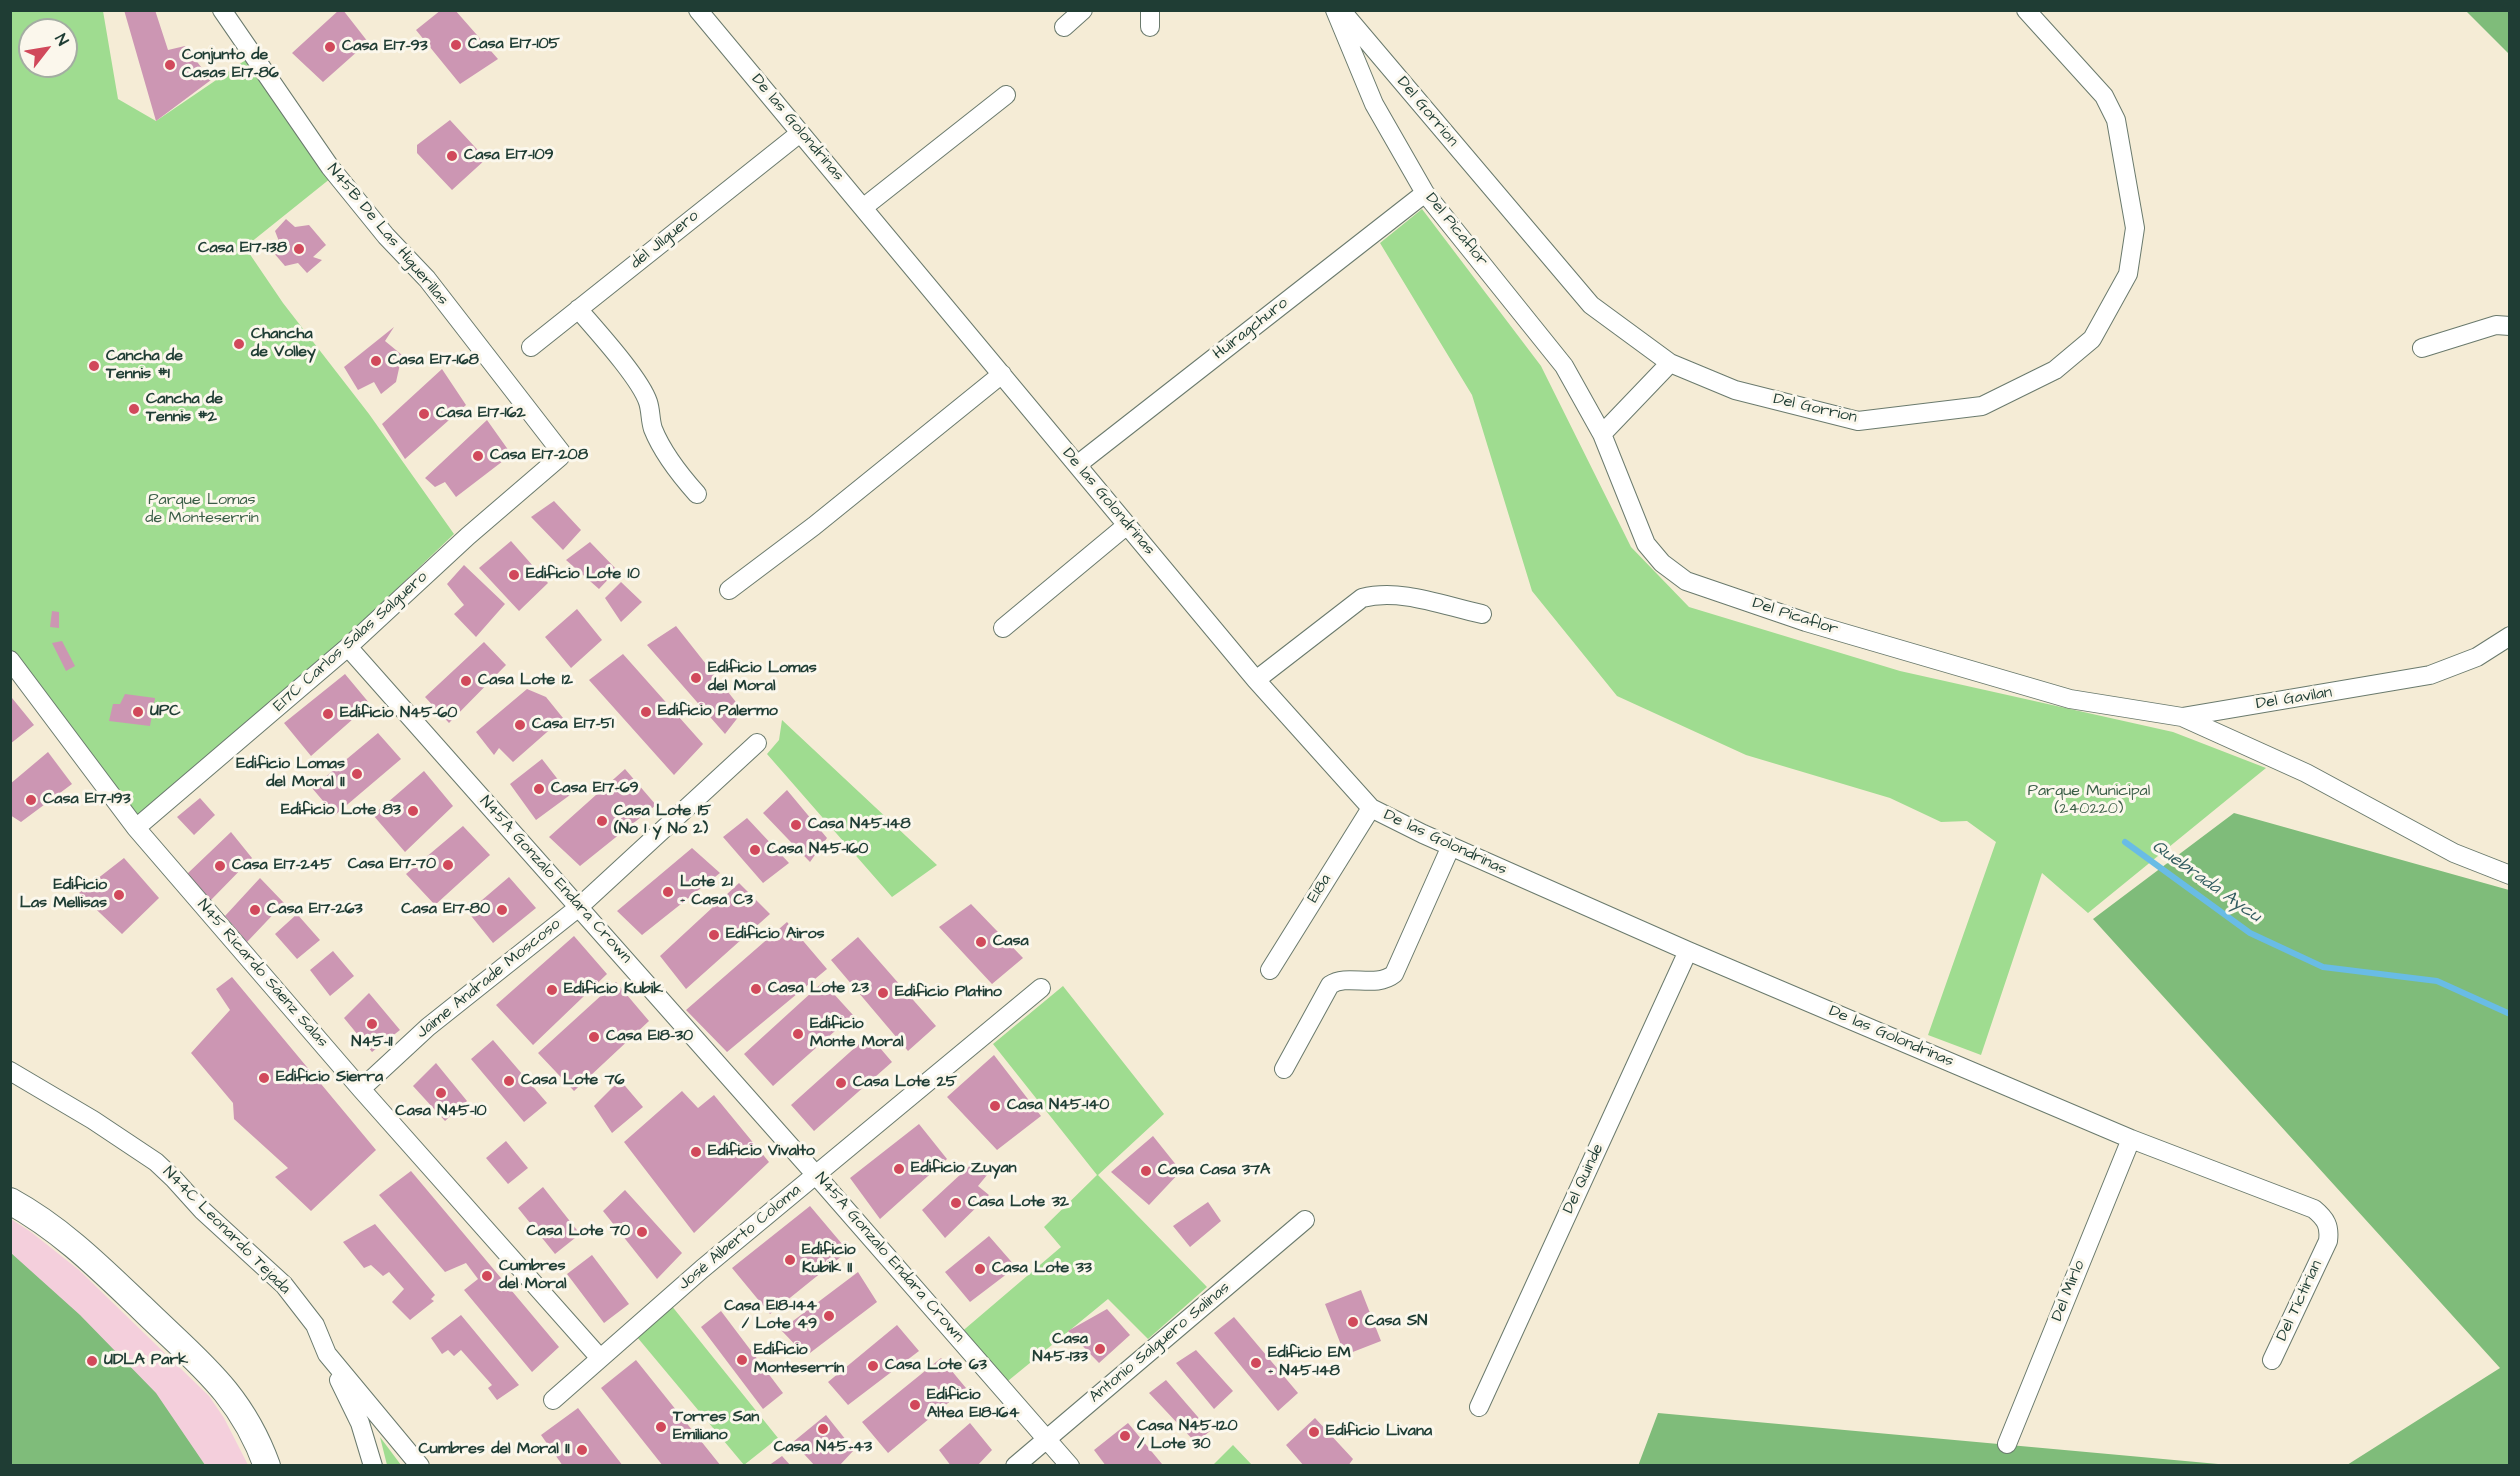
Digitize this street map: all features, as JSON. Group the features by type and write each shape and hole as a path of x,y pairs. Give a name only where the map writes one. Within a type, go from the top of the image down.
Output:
{"street":[{"name":"N45B De Las Higuerillas","path":"222,10 330,167 386,236 427,279 561,452"},
{"name":"De las Golondrinas","path":"698,10 1256,680 1371,808 1688,951 2131,1139 2314,1209 2324,1217 2330,1228 2328,1242"},
{"path":"1064,27 1083,10"},
{"name":"Del Picaflor","path":"1335,10 1374,104 1425,194 1545,339 1564,366 1602,434 1646,544 1662,563 1686,581 1806,622 2070,699"},
{"name":"Del Gorrion","path":"1341,10 1591,305 1670,363 1735,390 1858,422 1982,406 2055,370 2091,339 2128,274 2135,228 2116,120 2104,96 2026,10"},
{"path":"864,207 1006,95"},
{"name":"del Jilguero","path":"531,347 800,133"},
{"name":"Huiragchuro","path":"1077,465 1425,194"},
{"path":"578,309 639,387 648,402 652,427 659,441 678,472 697,494"},
{"path":"2422,348 2496,325 2510,326"},
{"path":"1602,434 1670,363"},
{"path":"729,590 814,526 1002,374"},
{"name":"E17C Carlos Salas Salguero","path":"136,828 348,647 468,536 560,457 561,452"},
{"path":"1003,628 1127,525"},
{"path":"1256,680 1362,598 1381,593 1398,595 1482,614"},
{"name":"Del Gavilan","path":"2070,699 2182,717 2430,675 2477,657 2510,636"},
{"name":"N45A Gonzalo Endara Crown","path":"348,647 816,1174 1070,1466"},
{"name":"N45 Ricardo Sáenz Salas","path":"10,660 136,828 361,1089 599,1357"},
{"path":"2182,717 2306,773 2454,853 2510,875"},
{"name":"Jaime Andrade Moscoso","path":"361,1089 428,1027 579,906 757,743"},
{"name":"E18a","path":"1270,970 1371,808"},
{"path":"1284,1069 1330,985 1339,982 1378,981 1394,974 1451,846"},
{"name":"Del Quinde","path":"1479,1407 1688,951"},
{"name":"José Alberto Coloma","path":"553,1400 599,1357 1041,988"},
{"name":"N44C Leonardo Tejada","path":"10,1071 93,1120 156,1162 202,1210 284,1285 315,1324 327,1354 420,1466"},
{"name":"Del Mirlo","path":"2007,1444 2131,1139"},
{"path":"10,1202 37,1216 98,1265 203,1365 238,1407 267,1466"},
{"name":"Antonio Salguero Salinas","path":"1015,1466 1305,1220"},
{"name":"Del Tictirian","path":"2272,1360 2328,1242"},
{"path":"327,1354 360,1423 373,1466"}],"shaded area":[{"name":"UDLA Park","path":"11,1219 79,1270 209,1396 224,1418 248,1465 11,1466"}],"green space":[{"name":"Parque Lomas de Monteserrín","path":"11,11 103,11 118,99 156,121 250,57 336,174 245,247 283,303 369,414 454,534 243,736 136,828 62,718 11,649"},
{"path":"2466,11 2509,11 2509,54"},
{"name":"Parque Municipal (240220)","path":"1422,209 1541,366 1631,547 1689,607 1900,671 2173,732 2266,768 2088,913 2042,873 1981,1055 1928,1035 1996,842 1967,821 1941,822 1890,798 1746,755 1617,696 1532,591 1472,395 1380,243"},
{"path":"782,720 937,865 892,897 767,754 779,740"},
{"path":"2234,813 2509,890 2509,1465 2347,1465 2500,1368 2093,919"},
{"path":"1063,986 1164,1114 1098,1175 1207,1287 1148,1339 1108,1299 1003,1385 959,1334 1061,1247 1044,1227 1097,1175 993,1044"},
{"name":"UDLA Park","path":"11,1253 80,1315 156,1393 205,1465 11,1465"},
{"path":"671,1305 778,1438 744,1465 637,1337"},
{"path":"1658,1413 2229,1465 1638,1466"},
{"path":"380,1437 401,1465 387,1465"},
{"path":"1233,1445 1252,1465 1213,1465"}],"building":[{"name":"Conjunto de Casas E17-86","path":"124,10 155,10 168,50 185,46 211,80 156,121"},
{"name":"Casa E17-93","path":"339,10 343,10 368,42 323,82 292,53"},
{"name":"Casa E17-105","path":"441,10 455,10 498,59 460,84 416,30"},
{"name":"Casa E17-109","path":"450,120 486,159 452,190 417,153 417,145"},
{"name":"Casa E17-138","path":"286,219 295,227 309,225 326,245 313,257 322,260 307,273 298,263 285,266 273,252 280,244 275,231"},
{"name":"Casa E17-168","path":"394,327 385,341 402,355 396,382 381,394 374,382 358,390 344,367"},
{"name":"Casa E17-162","path":"442,369 466,405 405,459 382,424"},
{"name":"Casa E17-208","path":"487,420 509,451 503,461 456,497 445,482 435,487 425,478"},
{"path":"554,501 581,530 563,550 531,517"},
{"name":"Edificio Lote 10","path":"511,541 548,583 519,611 479,568"},
{"path":"590,542 617,570 599,589 566,560"},
{"path":"464,565 505,604 476,637 454,614 464,605 447,584"},
{"path":"621,582 642,602 621,622 605,598"},
{"name":"Edificio Lote 10","path":"577,609 602,640 571,668 545,637"},
{"path":"52,611 59,612 59,628 50,627"},
{"name":"Edificio Lomas del Moral","path":"676,626 743,711 725,734 647,645"},
{"path":"62,641 75,666 66,671 52,643"},
{"name":"Casa Lote 12","path":"484,642 506,665 449,723 425,697"},
{"name":"Edificio Palermo","path":"623,654 703,744 674,775 589,680"},
{"name":"Edificio N45-60","path":"345,674 370,704 311,756 284,723"},
{"name":"Casa E17-51","path":"527,689 546,697 563,718 513,762 499,748 494,755 476,732"},
{"path":"125,694 155,698 150,726 109,721 113,704 120,704"},
{"path":"12,698 34,725 10,744 10,699"},
{"name":"Edificio Lomas del Moral II","path":"378,733 401,759 335,815 312,788"},
{"name":"Casa E17-193","path":"48,752 72,784 21,822 10,815 10,784"},
{"name":"Casa E17-69","path":"542,759 570,795 536,820 510,784"},
{"name":"Casa Lote 15 (No 1 y No 2)","path":"625,769 656,805 580,866 549,837"},
{"name":"Edificio Lote 83","path":"424,771 453,806 405,852 373,815"},
{"name":"Casa N45-148","path":"787,790 827,838 810,862 763,813"},
{"path":"200,798 215,815 194,835 177,817"},
{"name":"Casa N45-160","path":"747,818 789,863 763,883 723,837"},
{"name":"Casa E17-70","path":"463,826 490,855 435,905 406,874"},
{"name":"Casa E17-245","path":"231,832 252,858 211,900 187,874"},
{"name":"Lote 21 - Casa C3","path":"692,848 720,873 642,935 617,911"},
{"name":"Edificio Las Mellisas","path":"124,858 159,898 122,934 79,893"},
{"name":"Casa E17-80","path":"509,877 536,908 493,943 468,912"},
{"name":"Casa E17-263","path":"260,878 284,903 247,942 225,916"},
{"name":"Edificio Airos","path":"739,883 770,914 686,989 660,956"},
{"name":"Casa","path":"971,904 1023,958 992,984 939,927"},
{"path":"297,914 320,940 297,959 275,934"},
{"name":"Casa Lote 23","path":"787,922 827,969 727,1052 686,1010"},
{"name":"Edificio Kubik","path":"574,936 607,974 533,1045 496,1005"},
{"name":"Edificio Platino","path":"858,937 936,1026 908,1051 831,960"},
{"path":"333,951 354,976 330,996 310,970"},
{"name":"Edificio Sierra","path":"232,977 376,1150 311,1211 275,1177 288,1168 234,1119 233,1103 191,1053 230,1010 216,989"},
{"name":"Casa E18-30","path":"616,982 649,1021 574,1091 538,1053"},
{"name":"Edificio Monte Moral","path":"823,982 853,1015 773,1086 744,1054"},
{"name":"N45-11","path":"369,993 400,1030 372,1052 344,1018"},
{"name":"Casa Lote 25","path":"869,1035 892,1062 814,1131 791,1105"},
{"name":"Casa Lote 76","path":"493,1040 547,1103 524,1122 471,1059"},
{"name":"Casa N45-140","path":"994,1055 1041,1116 997,1150 947,1097"},
{"name":"Casa N45-10","path":"436,1063 467,1101 445,1121 413,1086"},
{"path":"620,1080 643,1107 612,1133 594,1106"},
{"name":"Edificio Vivalto","path":"682,1091 698,1108 714,1095 769,1162 694,1233 624,1142"},
{"name":"Edificio Zuyan","path":"919,1124 947,1159 880,1219 850,1178"},
{"name":"Casa Casa 37A","path":"1153,1136 1181,1171 1149,1205 1111,1172"},
{"path":"506,1141 528,1168 508,1184 486,1158"},
{"name":"Casa Lote 32","path":"976,1160 987,1175 978,1186 989,1195 945,1238 922,1210"},
{"name":"Cumbres del Moral","path":"411,1171 559,1347 532,1372 464,1290 478,1279 466,1263 445,1272 379,1195"},
{"path":"543,1187 580,1234 555,1254 518,1208"},
{"name":"Casa Lote 70","path":"625,1190 682,1253 657,1279 603,1211"},
{"path":"1208,1202 1221,1221 1190,1247 1173,1226"},
{"name":"Edificio Kubik II","path":"810,1206 848,1251 770,1314 732,1268"},
{"path":"375,1224 435,1295 431,1299 434,1301 410,1320 392,1302 404,1289 389,1272 383,1276 371,1265 364,1268 343,1242"},
{"name":"Casa Lote 33","path":"989,1236 1016,1267 970,1302 945,1272"},
{"path":"592,1255 629,1304 604,1323 567,1274"},
{"name":"Casa E18-144 / Lote 49","path":"858,1272 877,1302 806,1356 781,1330"},
{"name":"Casa SN","path":"1361,1290 1381,1341 1345,1355 1325,1304"},
{"name":"Casa N45-133","path":"1107,1309 1130,1335 1099,1363 1068,1331"},
{"name":"Edificio Monteserrín","path":"721,1311 783,1393 763,1409 701,1327"},
{"name":"Cumbres del Moral","path":"461,1315 519,1385 497,1400 488,1388 492,1385 461,1350 454,1356 448,1350 442,1354 431,1338"},
{"name":"Edificio EM - N45-148","path":"1234,1317 1298,1393 1278,1411 1214,1333"},
{"name":"Casa Lote 63","path":"897,1325 919,1351 848,1405 828,1382"},
{"path":"1196,1350 1233,1391 1214,1409 1176,1363"},
{"name":"Edificio Altea E18-164","path":"941,1358 966,1388 888,1453 862,1422"},
{"name":"Torres San Emiliano","path":"636,1360 721,1466 663,1466 601,1388"},
{"path":"1166,1380 1210,1431 1196,1443 1149,1393"},
{"name":"Cumbres del Moral II","path":"578,1408 623,1466 563,1466 541,1435"},
{"name":"Casa N45-43","path":"826,1415 854,1450 839,1466 815,1466 793,1442"},
{"name":"Edificio Livana","path":"1315,1418 1353,1459 1348,1466 1304,1466 1286,1445"},
{"path":"970,1423 992,1450 977,1466 951,1466 939,1450"},
{"name":"Casa N45-120 / Lote 30","path":"1128,1423 1162,1464 1106,1466 1094,1450"},
{"path":"782,1456 791,1466 768,1466"}],"waterway":[{"name":"Quebrada Aycu","path":"2125,842 2250,933 2323,967 2437,981 2510,1014"}],"place":[{"name":"Casa E17-105","path":"456,45"},
{"name":"Casa E17-93","path":"330,47"},
{"name":"Conjunto de Casas E17-86","path":"170,65"},
{"name":"Casa E17-109","path":"452,156"},
{"name":"Casa E17-138","path":"299,249"},
{"name":"Chancha de Volley","path":"239,344"},
{"name":"Casa E17-168","path":"376,361"},
{"name":"Cancha de Tennis #1","path":"94,366"},
{"name":"Cancha de Tennis #2","path":"134,409"},
{"name":"Casa E17-162","path":"424,414"},
{"name":"Casa E17-208","path":"478,456"},
{"name":"Edificio Lote 10","path":"514,575"},
{"name":"Edificio Lomas del Moral","path":"696,678"},
{"name":"Casa Lote 12","path":"466,681"},
{"name":"UPC","path":"138,712"},
{"name":"Edificio Palermo","path":"646,712"},
{"name":"Edificio N45-60","path":"328,714"},
{"name":"Casa E17-51","path":"520,725"},
{"name":"Edificio Lomas del Moral II","path":"357,774"},
{"name":"Casa E17-69","path":"539,789"},
{"name":"Casa E17-193","path":"31,800"},
{"name":"Edificio Lote 83","path":"413,811"},
{"name":"Casa Lote 15 (No 1 y No 2)","path":"602,821"},
{"name":"Casa N45-148","path":"796,825"},
{"name":"Casa N45-160","path":"755,850"},
{"name":"Casa E17-70","path":"448,865"},
{"name":"Casa E17-245","path":"220,866"},
{"name":"Lote 21 - Casa C3","path":"668,892"},
{"name":"Edificio Las Mellisas","path":"119,895"},
{"name":"Casa E17-263","path":"255,910"},
{"name":"Casa E17-80","path":"502,910"},
{"name":"Edificio Airos","path":"714,935"},
{"name":"Casa","path":"981,942"},
{"name":"Casa Lote 23","path":"756,989"},
{"name":"Edificio Kubik","path":"552,990"},
{"name":"Edificio Platino","path":"883,993"},
{"name":"N45-11","path":"372,1024"},
{"name":"Edificio Monte Moral","path":"798,1034"},
{"name":"Casa E18-30","path":"594,1037"},
{"name":"Edificio Sierra","path":"264,1078"},
{"name":"Casa Lote 76","path":"509,1081"},
{"name":"Casa Lote 25","path":"841,1083"},
{"name":"Casa N45-10","path":"441,1093"},
{"name":"Casa N45-140","path":"995,1106"},
{"name":"Edificio Vivalto","path":"696,1152"},
{"name":"Edificio Zuyan","path":"899,1169"},
{"name":"Casa Casa 37A","path":"1146,1171"},
{"name":"Casa Lote 32","path":"956,1203"},
{"name":"Casa Lote 70","path":"642,1232"},
{"name":"Edificio Kubik II","path":"790,1260"},
{"name":"Casa Lote 33","path":"980,1269"},
{"name":"Cumbres del Moral","path":"487,1276"},
{"name":"Casa E18-144 / Lote 49","path":"829,1316"},
{"name":"Casa SN","path":"1353,1322"},
{"name":"Casa N45-133","path":"1100,1349"},
{"name":"Edificio Monteserrín","path":"742,1360"},
{"name":"UDLA Park","path":"92,1361"},
{"name":"Edificio EM - N45-148","path":"1256,1363"},
{"name":"Casa Lote 63","path":"873,1366"},
{"name":"Edificio Altea E18-164","path":"915,1405"},
{"name":"Torres San Emiliano","path":"661,1427"},
{"name":"Casa N45-43","path":"823,1429"},
{"name":"Edificio Livana","path":"1314,1432"},
{"name":"Casa N45-120 / Lote 30","path":"1125,1436"},
{"name":"Cumbres del Moral II","path":"582,1450"}]}
